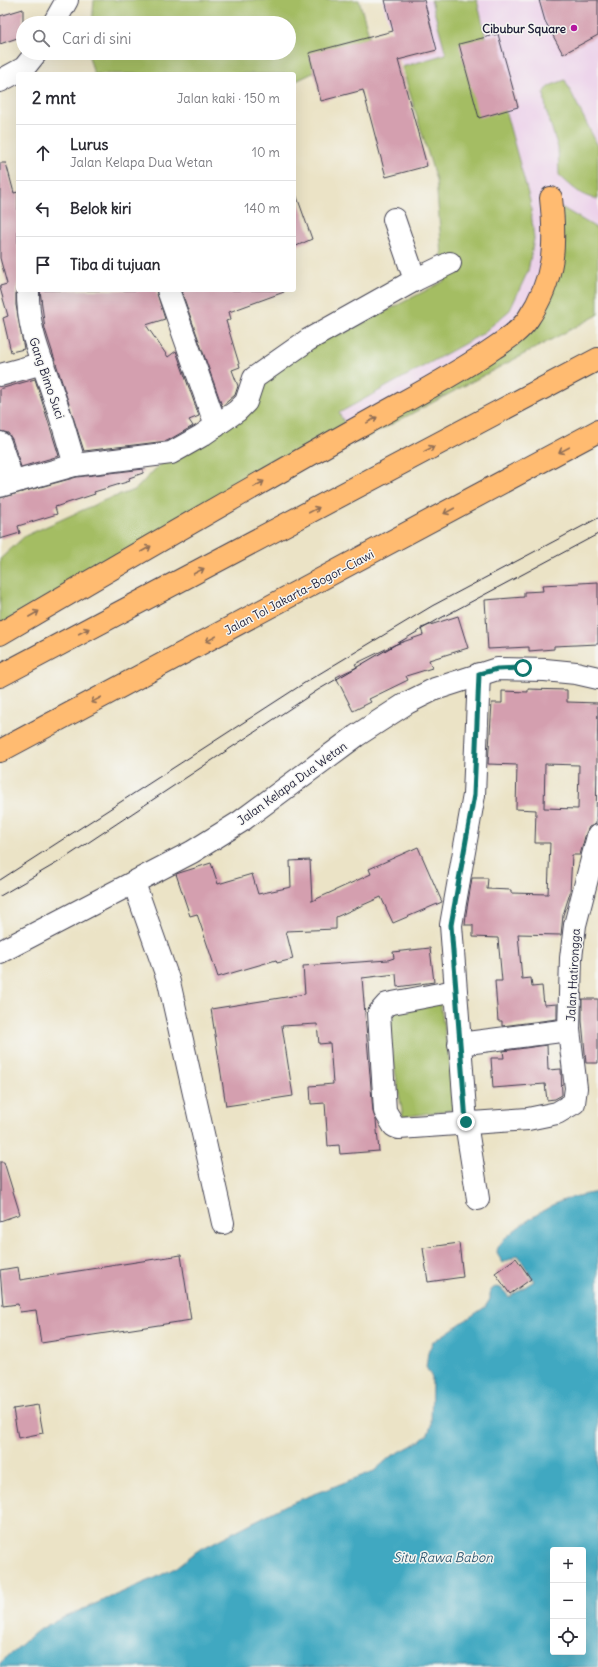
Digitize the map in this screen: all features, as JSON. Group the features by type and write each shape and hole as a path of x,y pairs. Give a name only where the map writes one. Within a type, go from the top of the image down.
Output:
{"highway":[{"path":"0,634 291,465 473,362 510,337 527,320 540,298 549,278 554,227 551,198"},
{"path":"0,676 598,358"},
{"name":"Jalan Tol Jakarta–Bogor–Ciawi","path":"0,751 598,431"}],"street":[{"path":"58,16 67,0"},
{"path":"17,72 24,68 30,60"},
{"path":"0,81 16,72"},
{"path":"394,219 415,280"},
{"path":"0,443 7,484 75,465 171,453 216,426 237,411 246,402 254,378 308,340 415,280 450,264"},
{"name":"Gang Bimo Suci","path":"28,292 28,318 75,465"},
{"path":"169,292 216,426"},
{"path":"0,375 43,363"},
{"name":"Jalan Kelapa Dua Wetan","path":"0,952 192,852 240,822 356,736 406,703 435,689 497,669 523,668 576,673 598,678"},
{"path":"478,1199 466,1122 451,925 474,795 479,674"},
{"name":"Jalan Hatirongga","path":"459,1044 569,1030 571,958 575,925 598,836"},
{"path":"134,883 169,982 223,1223"},
{"path":"455,991 387,1004 379,1013 385,1111 394,1126 399,1128 466,1122 528,1119 558,1113 571,1106 575,1099 576,1088 569,1030"}],"shaded area":[{"path":"382,0 598,0 598,315 356,443 339,414 340,335 444,281 436,180"}],"green space":[{"path":"94,0 359,0 372,45 296,81 296,72 93,72 90,60 296,60 296,16 93,16"},
{"path":"431,0 477,0 492,62 530,201 534,239 528,271 510,310 482,334 339,413 351,434 0,636 0,559 25,536 105,500 135,490 171,453 336,324 340,335 444,281 436,180 402,67 446,54"},
{"path":"565,80 598,146 598,199 582,194 559,175 558,148 546,110 544,93 549,86"},
{"path":"561,207 598,229 598,315 356,443 352,437 526,334"},
{"path":"440,1002 457,1109 403,1117 385,1011"}],"water":[{"name":"Situ Rawa Babon","path":"598,1192 598,1667 0,1667 0,1663 37,1631 53,1622 177,1567 197,1551 286,1505 374,1471 390,1457 420,1441 428,1434 431,1426 432,1378 426,1367 428,1352 433,1342 485,1307 490,1299 490,1290 493,1288 501,1288 509,1297 534,1281 518,1255 503,1263 497,1252 499,1246 504,1239 533,1217 559,1202"}],"building":[{"path":"385,0 424,0 437,50 398,60 427,166 386,177 363,90 321,101 309,53 393,31"},
{"name":"Cibubur Square","path":"539,0 598,0 598,35 563,54 545,21"},
{"path":"23,9 23,16 16,16 16,38 0,44 0,16"},
{"path":"498,34 518,107 479,118 459,44"},
{"path":"0,163 6,163 14,193 16,192 16,305 24,349 11,352 3,318 8,316 0,286 7,284 0,258"},
{"path":"296,194 312,239 296,246"},
{"path":"40,292 157,292 165,319 146,325 168,357 176,351 199,416 189,420 193,426 167,441 84,451 45,329"},
{"path":"182,292 284,292 229,312 231,319 226,321 240,367 232,370 238,386 235,395 222,406"},
{"path":"35,379 59,456 21,467 12,439 8,433 0,431 0,389"},
{"path":"143,469 143,473 129,478 130,481 94,492 95,494 55,507 57,514 18,526 20,533 0,539 0,498 77,477"},
{"path":"598,582 598,644 554,646 554,649 529,651 529,647 488,649 485,600 524,597 524,592 543,591 542,585"},
{"path":"458,616 468,648 429,660 432,668 406,676 408,680 369,699 371,702 353,711 336,677 357,667 355,664 394,645 423,635 421,628"},
{"path":"528,689 567,690 567,702 598,703 596,824 589,827 580,855 572,855 570,893 563,915 561,935 518,934 522,979 531,978 532,987 542,986 544,1005 557,1004 557,1019 502,1026 502,1021 498,1021 495,981 502,981 498,938 473,937 473,925 465,925 472,878 488,878 487,889 511,890 511,893 548,894 550,843 535,843 536,810 516,809 517,765 488,764 492,703 502,703 502,691 528,692","holes":["545,764 579,765 578,809 544,808"]},
{"path":"418,847 442,902 393,923 381,897 336,917 336,929 286,931 293,959 277,963 276,960 218,977 197,914 190,916 176,874 211,863 218,884 252,874 258,894 291,887 290,861 310,860 312,901 371,874 369,869"},
{"path":"430,948 434,982 397,987 396,974 362,978 373,1112 376,1120 379,1151 340,1154 339,1145 328,1146 325,1103 311,1104 310,1086 333,1084 330,1043 319,1044 317,1024 282,1026 293,1096 226,1106 211,1009 305,994 303,966 388,960 394,958 393,952"},
{"path":"582,999 598,999 598,1063 586,1063 582,1021"},
{"path":"547,1045 548,1070 561,1069 562,1095 555,1099 547,1100 545,1084 493,1088 491,1058 504,1058 503,1051"},
{"path":"0,1162 4,1162 20,1214 0,1221"},
{"path":"459,1243 463,1277 428,1282 423,1248"},
{"path":"181,1255 191,1320 41,1343 36,1310 20,1312 18,1304 3,1306 0,1270 18,1267 20,1280"},
{"path":"516,1258 531,1279 510,1294 495,1273"},
{"path":"38,1405 43,1433 18,1438 13,1409"}],"tram line":[{"path":"0,880 309,680 432,606 598,518"},
{"path":"0,896 62,860 318,690 439,619 598,534"}],"place":[{"name":"Cibubur Square","path":"574,28"}],"route":[{"path":"466,1122 452,959 451,925 474,795 479,674 497,669 523,668"}]}
